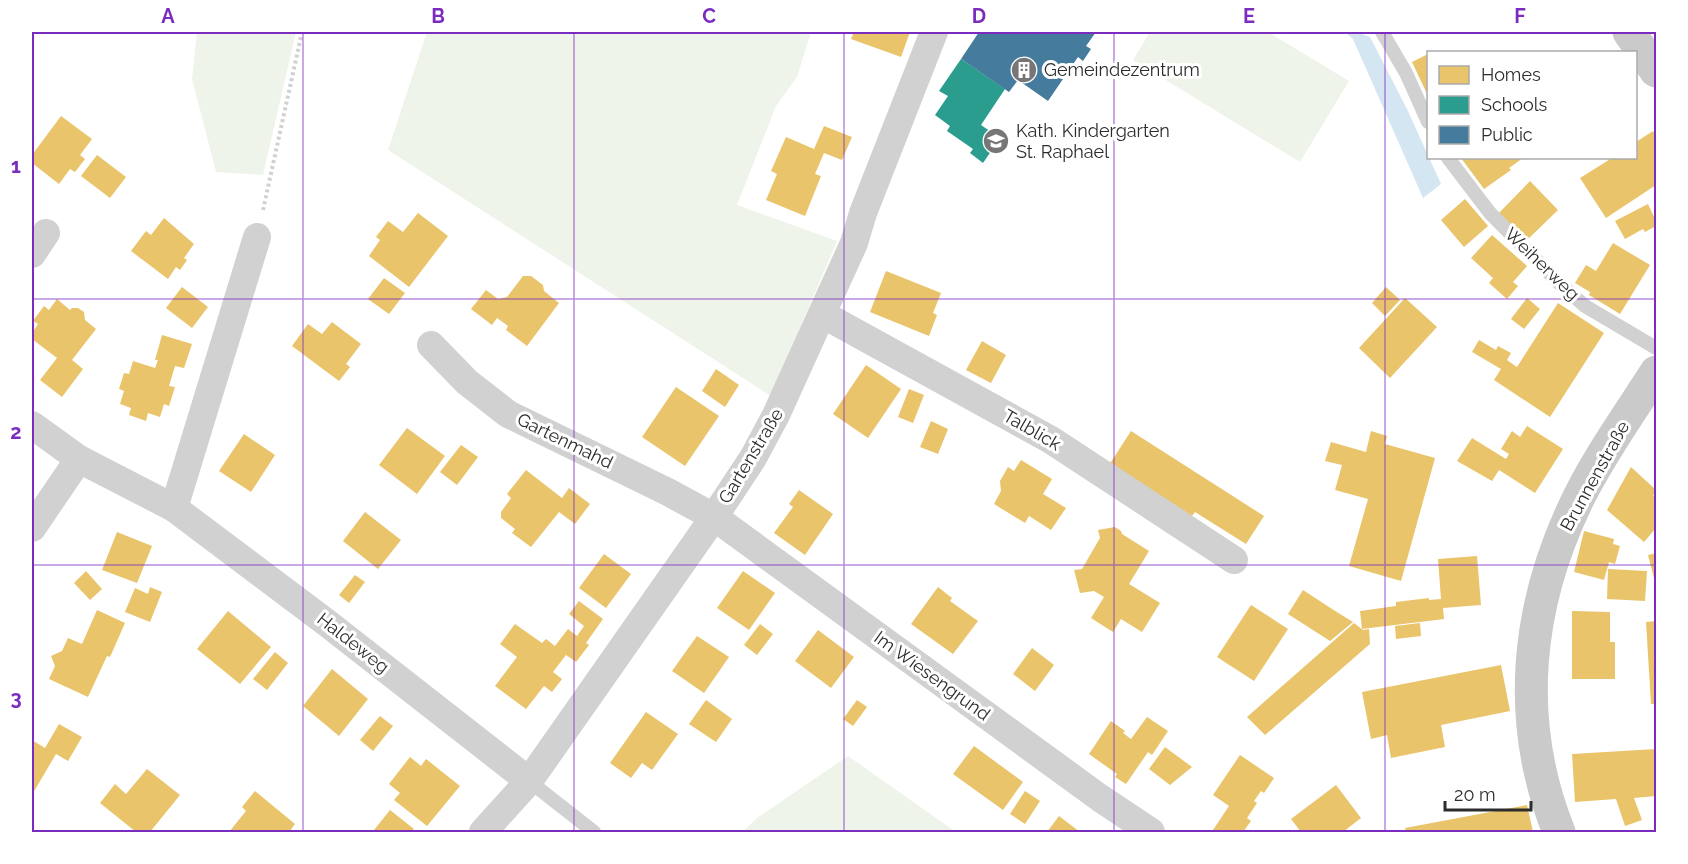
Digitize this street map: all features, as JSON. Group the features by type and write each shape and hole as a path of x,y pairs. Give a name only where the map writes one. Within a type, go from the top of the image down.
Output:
{"street":[{"name":"Gartenstraße","path":"483,832 530,781 714,518 753,458 776,415 854,243 863,213 934,32"},
{"path":"1629,32 1656,71"},
{"path":"174,508 257,237"},
{"name":"Talblick","path":"822,314 1051,440 1234,560"},
{"name":"Gartenmahd","path":"431,345 467,382 508,414 659,487 714,518"},
{"name":"Brunnenstraße","path":"1559,832 1548,806 1534,750 1531,717 1531,682 1540,599 1556,547 1580,495 1656,372"},
{"name":"Haldeweg","path":"32,425 79,459 174,508 327,623 530,781"},
{"path":"32,528 79,459"},
{"name":"Im Wiesengrund","path":"714,518 1100,798 1151,832"}],"lane":[{"path":"1382,32 1406,74 1427,120"},
{"name":"Weiherweg","path":"1449,159 1490,213 1559,283 1585,306 1656,348"},
{"path":"530,781 594,832"}],"path":[{"path":"257,237 302,32"}],"shaded area":[{"path":"197,32 296,32 263,175 216,172 192,79"},
{"path":"427,32 811,32 797,77 776,106 737,205 837,241 771,396 388,150"},
{"path":"1150,32 1268,32 1349,81 1300,162 1133,60"},
{"path":"848,756 956,832 742,832 757,818"}],"water":[{"path":"1345,32 1356,32 1370,37 1407,109 1427,153 1427,159 1430,159 1441,184 1423,198 1353,39"}],"building: Homes":[{"path":"854,32 910,32 901,57 851,39"},
{"path":"1427,54 1427,94 1412,62"},
{"path":"61,116 92,139 80,155 85,159 75,172 70,169 59,184 32,163 32,155"},
{"path":"824,126 852,137 842,160 824,153 815,174 821,176 805,216 766,200 777,174 771,171 786,137 814,149"},
{"path":"1653,131 1656,136 1656,185 1606,218 1580,178 1610,159 1637,159 1637,141"},
{"path":"97,155 126,177 110,198 81,176"},
{"path":"1462,159 1522,159 1509,168 1511,170 1484,189"},
{"path":"1530,181 1558,210 1525,242 1498,214"},
{"path":"1465,199 1488,226 1464,247 1441,220"},
{"path":"1648,204 1656,226 1645,232 1643,229 1625,239 1615,221"},
{"path":"418,213 448,236 409,287 369,256 380,240 376,237 388,221 403,232"},
{"path":"164,218 194,244 184,258 187,260 180,270 176,267 168,279 131,251 146,231 151,235"},
{"path":"1492,235 1527,266 1513,282 1518,286 1507,299 1489,283 1493,278 1471,258"},
{"path":"1613,243 1650,265 1620,314 1589,295 1590,292 1575,283 1586,265 1596,271"},
{"path":"886,271 941,293 933,313 937,315 929,336 870,312"},
{"path":"523,276 531,276 543,285 544,291 559,303 527,346 506,330 508,326 497,318 492,325 471,309 486,290 498,299 507,297"},
{"path":"384,278 405,293 389,314 368,299"},
{"path":"182,287 208,307 192,328 166,308"},
{"path":"1386,287 1400,300 1385,316 1372,303"},
{"path":"1405,298 1437,327 1390,378 1359,348"},
{"path":"1527,298 1540,309 1524,329 1511,319"},
{"path":"57,299 70,310 78,308 84,312 85,320 96,329 72,360 83,369 62,397 40,380 57,358 32,339 32,333 38,324 33,321 44,306 49,310"},
{"path":"1558,303 1604,333 1550,417 1494,380 1501,369 1472,352 1479,340 1496,350 1498,346 1511,353 1507,360 1517,367"},
{"path":"332,322 361,344 346,364 350,367 339,381 292,346 308,324 322,334"},
{"path":"162,335 192,344 184,368 175,366 169,386 175,387 169,406 164,404 160,417 148,413 146,421 129,415 131,408 120,404 124,391 119,389 124,373 129,374 133,361 155,368"},
{"path":"982,341 1006,355 991,383 966,370"},
{"path":"866,365 901,389 868,438 833,414"},
{"path":"716,369 739,385 725,407 702,391"},
{"path":"676,387 719,416 685,466 642,437"},
{"path":"909,389 924,395 913,423 898,417"},
{"path":"931,421 948,429 938,454 920,447"},
{"path":"1527,426 1563,449 1535,493 1499,470 1492,481 1457,461 1472,438 1506,459 1509,454 1501,449 1512,431 1520,437"},
{"path":"407,428 445,456 417,494 379,465"},
{"path":"1131,431 1264,516 1246,544 1195,512 1192,516 1109,465"},
{"path":"1371,431 1387,436 1385,444 1435,458 1401,581 1349,566 1368,499 1335,490 1342,465 1325,461 1331,442 1366,452"},
{"path":"244,434 275,455 251,492 219,471"},
{"path":"461,445 478,457 457,485 440,472"},
{"path":"1021,460 1052,479 1043,494 1066,508 1051,530 1029,516 1025,523 994,504 1001,491 1000,481 1008,467 1014,471"},
{"path":"1631,467 1656,490 1653,496 1656,498 1656,528 1644,542 1607,510"},
{"path":"526,470 562,498 569,488 590,504 575,524 559,512 531,547 512,533 515,529 501,518 501,512 511,498 507,494"},
{"path":"799,490 833,514 805,555 774,533 793,507 789,504"},
{"path":"365,512 401,540 378,569 343,541"},
{"path":"1115,527 1149,551 1129,584 1160,603 1142,632 1121,619 1113,632 1091,618 1104,597 1094,591 1080,593 1074,570 1082,569 1100,538 1098,530"},
{"path":"1584,531 1614,539 1613,544 1620,546 1615,564 1609,562 1604,580 1574,572"},
{"path":"117,532 152,546 137,583 102,570"},
{"path":"1656,553 1656,586 1648,555"},
{"path":"604,554 631,574 606,608 579,588"},
{"path":"1477,556 1481,605 1443,608 1444,619 1362,629 1360,611 1396,606 1396,602 1441,599 1438,559"},
{"path":"1608,569 1647,571 1645,601 1607,599"},
{"path":"86,571 102,589 90,600 74,583"},
{"path":"743,571 775,593 749,630 717,608"},
{"path":"355,575 365,582 349,603 339,595"},
{"path":"150,587 162,592 150,622 125,612 135,588 148,594"},
{"path":"938,587 952,598 950,601 978,621 953,654 911,624"},
{"path":"1303,590 1353,622 1330,641 1288,614"},
{"path":"579,601 603,619 586,643 589,645 576,662 566,655 553,672 562,679 552,692 544,686 526,709 495,686 517,657 500,644 515,624 542,643 546,639 555,646 568,629 577,636 584,626 569,614"},
{"path":"1251,605 1288,629 1254,681 1217,657"},
{"path":"97,610 125,623 88,697 49,679 55,666 51,656 62,651 68,638 82,644"},
{"path":"228,611 271,647 240,684 197,649"},
{"path":"1572,611 1610,612 1610,642 1615,642 1615,679 1572,679"},
{"path":"1656,621 1656,704 1651,704 1646,622"},
{"path":"1354,623 1363,630 1369,629 1370,644 1265,735 1247,717"},
{"path":"1420,623 1421,636 1396,639 1395,626"},
{"path":"760,624 773,634 757,655 744,645"},
{"path":"818,630 854,657 831,688 795,661"},
{"path":"697,636 729,657 704,693 672,671"},
{"path":"1032,648 1054,665 1035,691 1013,674"},
{"path":"275,652 288,663 267,690 253,679"},
{"path":"1501,665 1510,711 1441,725 1445,747 1391,758 1387,735 1371,739 1362,692"},
{"path":"332,669 368,699 339,736 303,706"},
{"path":"706,700 732,719 716,742 689,724"},
{"path":"857,700 867,707 853,726 843,719"},
{"path":"646,712 678,734 652,770 642,763 631,778 610,763"},
{"path":"380,716 393,726 373,751 360,740"},
{"path":"1147,717 1168,731 1152,755 1148,752 1126,784 1115,777 1117,774 1089,754 1111,721 1125,731 1123,733 1131,739"},
{"path":"59,724 82,737 68,761 56,754 33,793 32,740 45,748"},
{"path":"974,746 1023,782 1003,810 953,774"},
{"path":"1165,747 1192,767 1170,785 1149,769"},
{"path":"1656,749 1656,796 1634,798 1642,820 1625,826 1616,799 1575,802 1572,754"},
{"path":"1240,755 1274,778 1264,793 1261,791 1254,801 1257,803 1247,818 1251,821 1243,832 1216,832 1213,830 1229,806 1213,795"},
{"path":"410,757 421,766 426,759 460,786 427,826 394,800 400,793 389,784"},
{"path":"147,769 180,795 150,832 136,832 100,803 115,784 126,794"},
{"path":"1336,785 1361,818 1343,832 1301,832 1291,819"},
{"path":"255,791 295,824 289,832 229,832 246,811 242,807"},
{"path":"1025,791 1040,801 1025,824 1010,814"},
{"path":"1527,805 1533,832 1406,832 1405,828"},
{"path":"390,810 414,829 410,832 374,830"},
{"path":"1059,816 1080,832 1047,832"}],"building: Schools":[{"path":"961,59 1005,89 981,125 1000,138 983,163 970,153 973,149 947,131 950,126 935,115 948,96 939,91"}],"building: Public":[{"name":"Gemeindezentrum","path":"979,32 1096,32 1086,46 1091,49 1083,61 1078,57 1048,101 1018,80 1009,92 961,59"}],"place":[{"name":"Gemeindezentrum","path":"1024,70"},
{"name":"Kath. Kindergarten St. Raphael","path":"996,141"}]}
